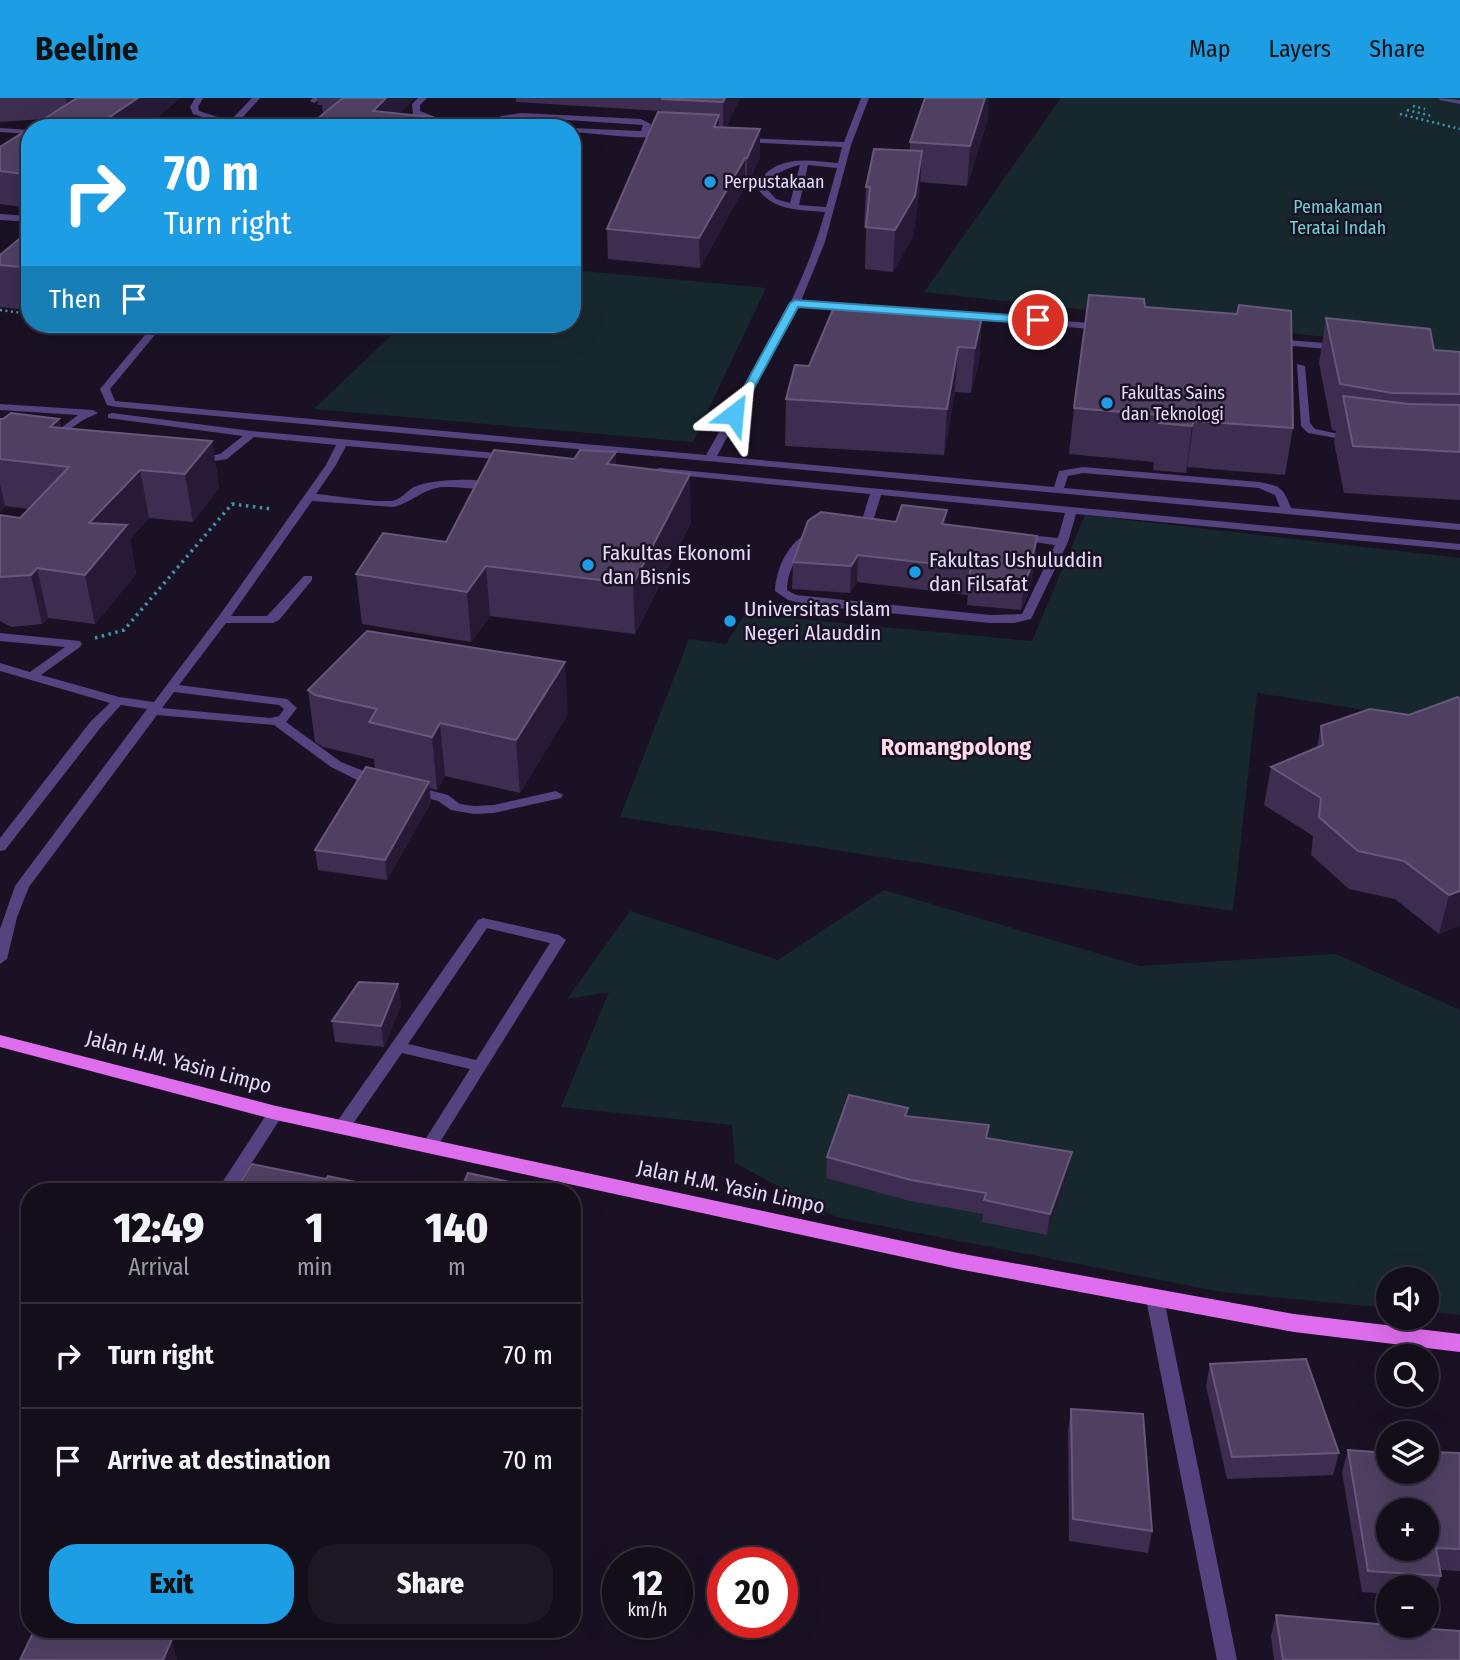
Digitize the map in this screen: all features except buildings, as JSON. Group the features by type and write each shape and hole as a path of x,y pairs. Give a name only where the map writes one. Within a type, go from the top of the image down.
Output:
{"main road":[{"name":"Jalan H.M. Yasin Limpo","path":"0,1041 275,1113 958,1261 1294,1323 1460,1343"}],"street":[{"path":"199,98 194,107 196,112 213,119"},
{"path":"236,119 256,98"},
{"path":"423,98 416,104 416,112 422,117 432,119"},
{"path":"710,458 795,303 821,242 847,145 865,98"},
{"path":"1443,98 1460,102"},
{"path":"505,119 514,115 641,121 647,124 644,135"},
{"path":"0,130 21,131"},
{"path":"581,131 680,136"},
{"path":"735,139 847,145"},
{"path":"768,176 780,166 805,163 841,166"},
{"path":"794,206 805,163"},
{"path":"762,189 769,199 794,206 829,210"},
{"path":"0,217 21,218"},
{"path":"795,303 1120,328"},
{"path":"152,333 105,389 113,408 150,425 519,458"},
{"path":"1267,341 1350,349"},
{"path":"1300,366 1305,424 1312,431 1370,441"},
{"path":"0,407 90,413 113,408 710,458 1460,527"},
{"path":"41,434 65,430 90,413"},
{"path":"184,459 211,460 223,457 252,434"},
{"path":"0,958 5,916 22,886 223,619 331,465 342,443"},
{"path":"651,470 1460,547"},
{"path":"1058,491 1063,474 1083,470 1243,483 1273,488 1280,493 1287,512"},
{"path":"308,497 393,504 402,503 417,490 432,485 506,486"},
{"path":"877,490 863,521 897,524"},
{"path":"820,530 803,540 789,562 781,584 785,595 808,601 1014,619 1027,616 1062,542 1072,509"},
{"path":"1007,536 1062,542"},
{"path":"223,619 269,620 275,617 308,578"},
{"path":"0,637 76,643"},
{"path":"33,675 76,643"},
{"path":"0,667 154,709 278,722 284,719 291,708 289,705 170,688"},
{"path":"182,712 196,691"},
{"path":"0,848 96,724 118,701"},
{"path":"278,722 309,748 343,769 366,779 443,798 456,807 495,809 556,795"},
{"path":"341,1127 483,923 559,940 429,1146"},
{"path":"398,1047 480,1066"},
{"path":"230,1183 275,1113"},
{"path":"1155,1299 1227,1660"}],"path":[{"path":"1400,114 1460,129"},
{"path":"0,310 21,313"},
{"path":"76,643 124,630 232,504 297,512"}],"green space":[{"name":"Pemakaman Teratai Indah","path":"1061,98 1460,98 1460,352 924,292"},
{"path":"581,271 766,288 693,442 314,409 394,333 581,333"},
{"path":"1085,515 1460,558 1460,725 1257,693 1233,911 620,817 689,639 726,644 745,614 1032,641"},
{"path":"884,890 1140,966 1336,954 1460,1010 1460,1315 1439,1313 1439,1267 1376,1267 1376,1307 1222,1292 836,1217 735,1163 732,1125 561,1107 609,992 567,999 630,911 778,960"}],"place":[{"name":"Perpustakaan","path":"710,182"},
{"name":"Fakultas Sains dan Teknologi","path":"1107,403"},
{"name":"Fakultas Ekonomi dan Bisnis","path":"588,565"},
{"name":"Fakultas Ushuluddin dan Filsafat","path":"915,572"},
{"name":"Universitas Islam Negeri Alauddin","path":"730,621"}],"district":[{"name":"Romangpolong","path":"956,747"}],"route":[{"path":"734,414 795,303 1038,320"}]}
